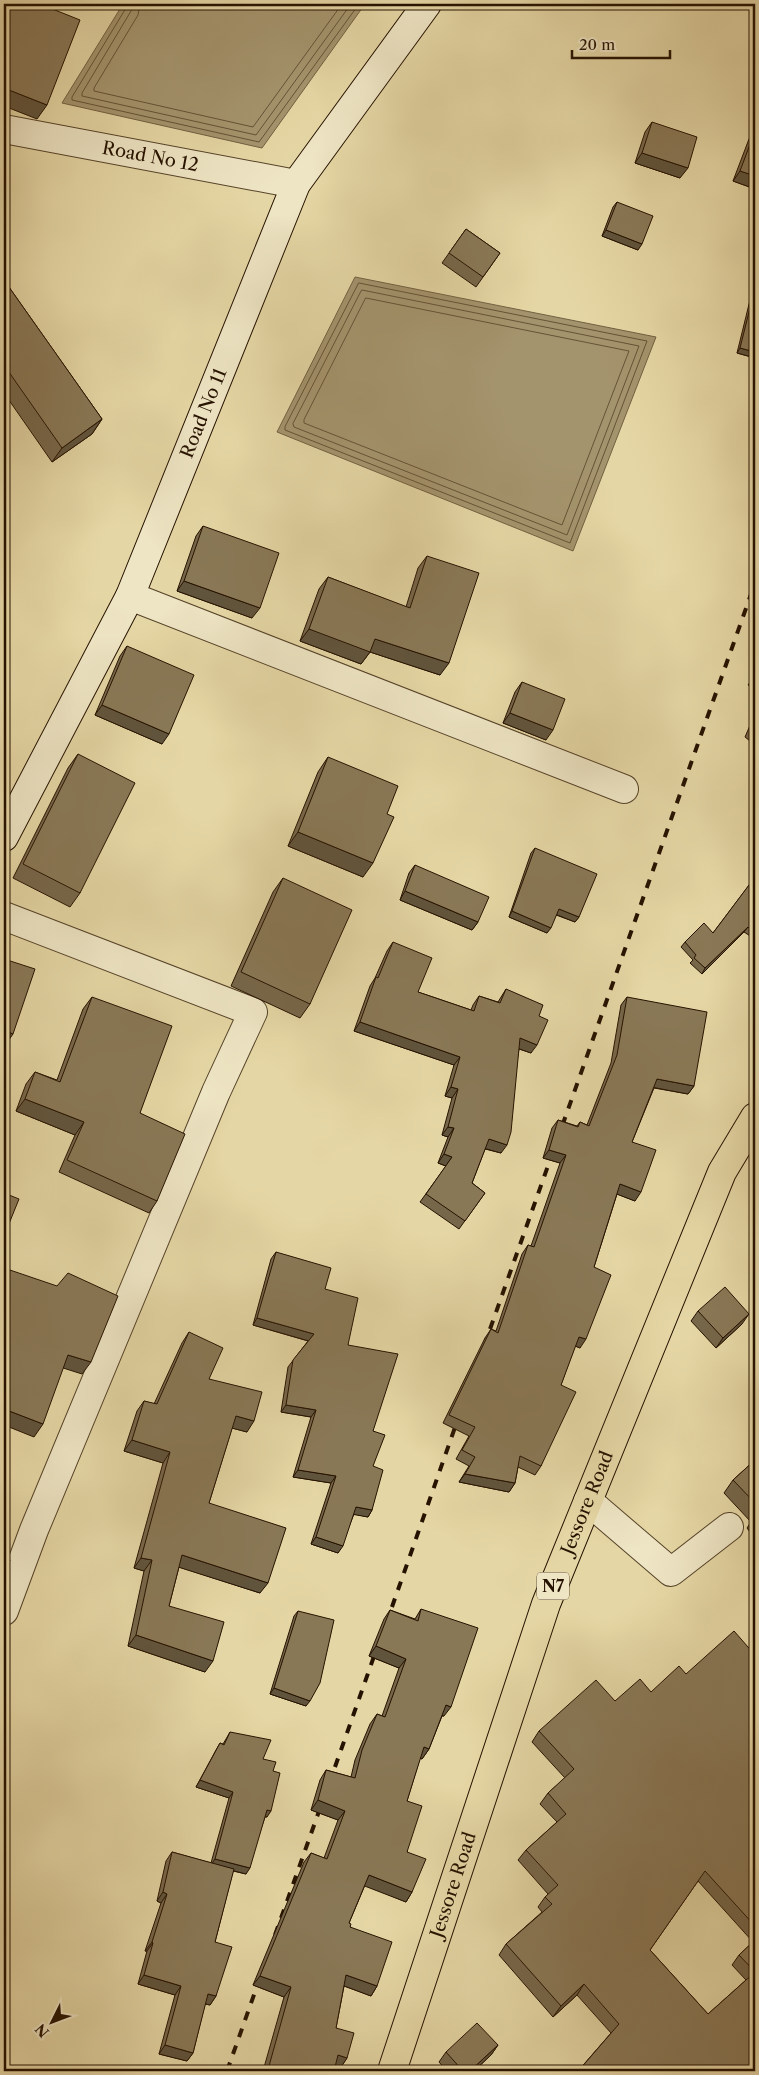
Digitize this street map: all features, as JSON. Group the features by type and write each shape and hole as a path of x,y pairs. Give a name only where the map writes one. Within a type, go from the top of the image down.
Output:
{"highway":[{"name":"Jessore Road","path":"392,2071 546,1604 722,1172 755,1118"}],"street":[{"name":"Road No 11","path":"4,837 130,596 296,184 426,4"},
{"name":"Road No 12","path":"4,129 296,184"},
{"path":"130,596 624,789"},
{"path":"4,916 253,1012 216,1092 34,1530 4,1611"},
{"path":"588,1501 671,1572 729,1527"}],"water":[{"path":"123,4 365,4 262,148 62,103"},
{"path":"355,277 656,337 573,551 277,432"}],"building":[{"path":"4,4 40,4 80,20 47,105 4,88"},
{"path":"652,122 697,137 688,168 642,153"},
{"path":"755,131 755,176 740,171"},
{"path":"617,202 653,216 642,244 606,230"},
{"path":"466,229 500,253 483,277 449,253"},
{"path":"4,280 102,419 62,448 4,365"},
{"path":"755,288 755,352 740,348"},
{"path":"203,526 279,553 260,608 184,581"},
{"path":"427,556 479,573 449,663 375,639 370,652 309,629 328,577 410,608"},
{"path":"127,646 194,675 169,734 102,705"},
{"path":"522,682 565,699 553,730 510,713"},
{"path":"755,718 755,732 750,729"},
{"path":"78,754 135,783 80,893 23,864"},
{"path":"328,757 398,786 387,814 394,817 373,863 298,832"},
{"path":"535,848 597,874 579,917 559,909 551,928 512,911"},
{"path":"415,865 489,897 478,922 405,891"},
{"path":"755,877 755,932 748,927 705,968 694,958 696,955 685,942 704,923 713,933"},
{"path":"283,878 352,910 310,1004 241,972"},
{"path":"393,942 432,958 418,992 474,1011 479,996 500,1003 506,989 543,1005 539,1016 548,1020 537,1045 520,1038 511,1132 507,1145 489,1139 472,1183 485,1193 465,1221 426,1194 452,1157 444,1154 454,1128 448,1127 458,1089 451,1087 460,1057 360,1022 376,977 378,978"},
{"path":"4,959 35,969 13,1034 4,1030"},
{"path":"92,997 172,1026 140,1113 185,1134 157,1201 67,1160 84,1122 25,1099 35,1072 60,1082"},
{"path":"627,997 707,1012 694,1086 657,1079 632,1142 656,1150 641,1192 620,1184 594,1267 611,1275 586,1339 579,1337 561,1385 576,1392 541,1466 520,1456 515,1483 465,1474 475,1457 462,1450 475,1427 449,1415 491,1329 498,1333 528,1245 534,1247 566,1155 549,1150 558,1120 578,1127 580,1122 589,1126 617,1055"},
{"path":"4,1193 19,1199 4,1236"},
{"path":"276,1252 331,1268 325,1289 358,1298 348,1345 398,1354 373,1431 385,1435 373,1466 383,1470 372,1510 356,1507 343,1546 316,1537 336,1476 298,1470 316,1410 286,1405 293,1360 314,1334 257,1318"},
{"path":"4,1268 57,1286 68,1273 118,1296 91,1362 68,1355 43,1424 4,1409 4,1323 6,1317 4,1316"},
{"path":"725,1287 749,1314 723,1338 698,1311"},
{"path":"189,1332 223,1348 209,1379 262,1392 254,1421 236,1416 209,1503 286,1528 268,1583 182,1555 169,1606 224,1622 213,1661 136,1635 152,1560 141,1558 170,1452 132,1440 144,1401 157,1404"},
{"path":"755,1460 755,1503 733,1480"},
{"path":"4,1559 10,1560 4,1577"},
{"path":"421,1609 478,1628 451,1707 446,1705 429,1749 424,1747 407,1801 422,1806 407,1852 426,1859 412,1892 369,1875 349,1923 351,1924 350,1927 392,1942 377,1986 346,1975 336,2028 354,2033 347,2058 338,2055 334,2071 276,2071 276,2069 269,2066 291,1987 260,1976 311,1853 327,1859 345,1811 318,1800 326,1770 355,1778 362,1750 377,1714 385,1717 406,1659 376,1646 390,1610 418,1621"},
{"path":"298,1611 334,1620 320,1683 310,1701 274,1688"},
{"path":"734,1631 755,1655 755,1926 705,1871 650,1950 708,2014 755,1972 755,2071 582,2071 580,2069 619,2024 584,1984 561,2006 506,1944 552,1904 545,1897 558,1885 526,1850 566,1814 548,1793 574,1769 539,1731 596,1680 615,1701 640,1679 651,1692 679,1666 686,1674"},
{"path":"230,1732 271,1740 263,1759 276,1762 273,1771 280,1773 271,1811 267,1810 250,1868 215,1859 233,1792 200,1780 220,1743 224,1745"},
{"path":"172,1852 234,1869 215,1942 232,1947 216,1996 208,1994 193,2053 165,2045 181,1986 144,1975 167,1894 163,1892"},
{"path":"755,1940 755,1972 739,1955"},
{"path":"477,2023 498,2045 470,2071 463,2071 446,2052"}],"railway":[{"path":"484,1346 755,583"},
{"path":"386,1624 459,1416"},
{"path":"329,1784 378,1645"},
{"path":"275,1935 323,1800"},
{"path":"227,2071 261,1975"}]}
